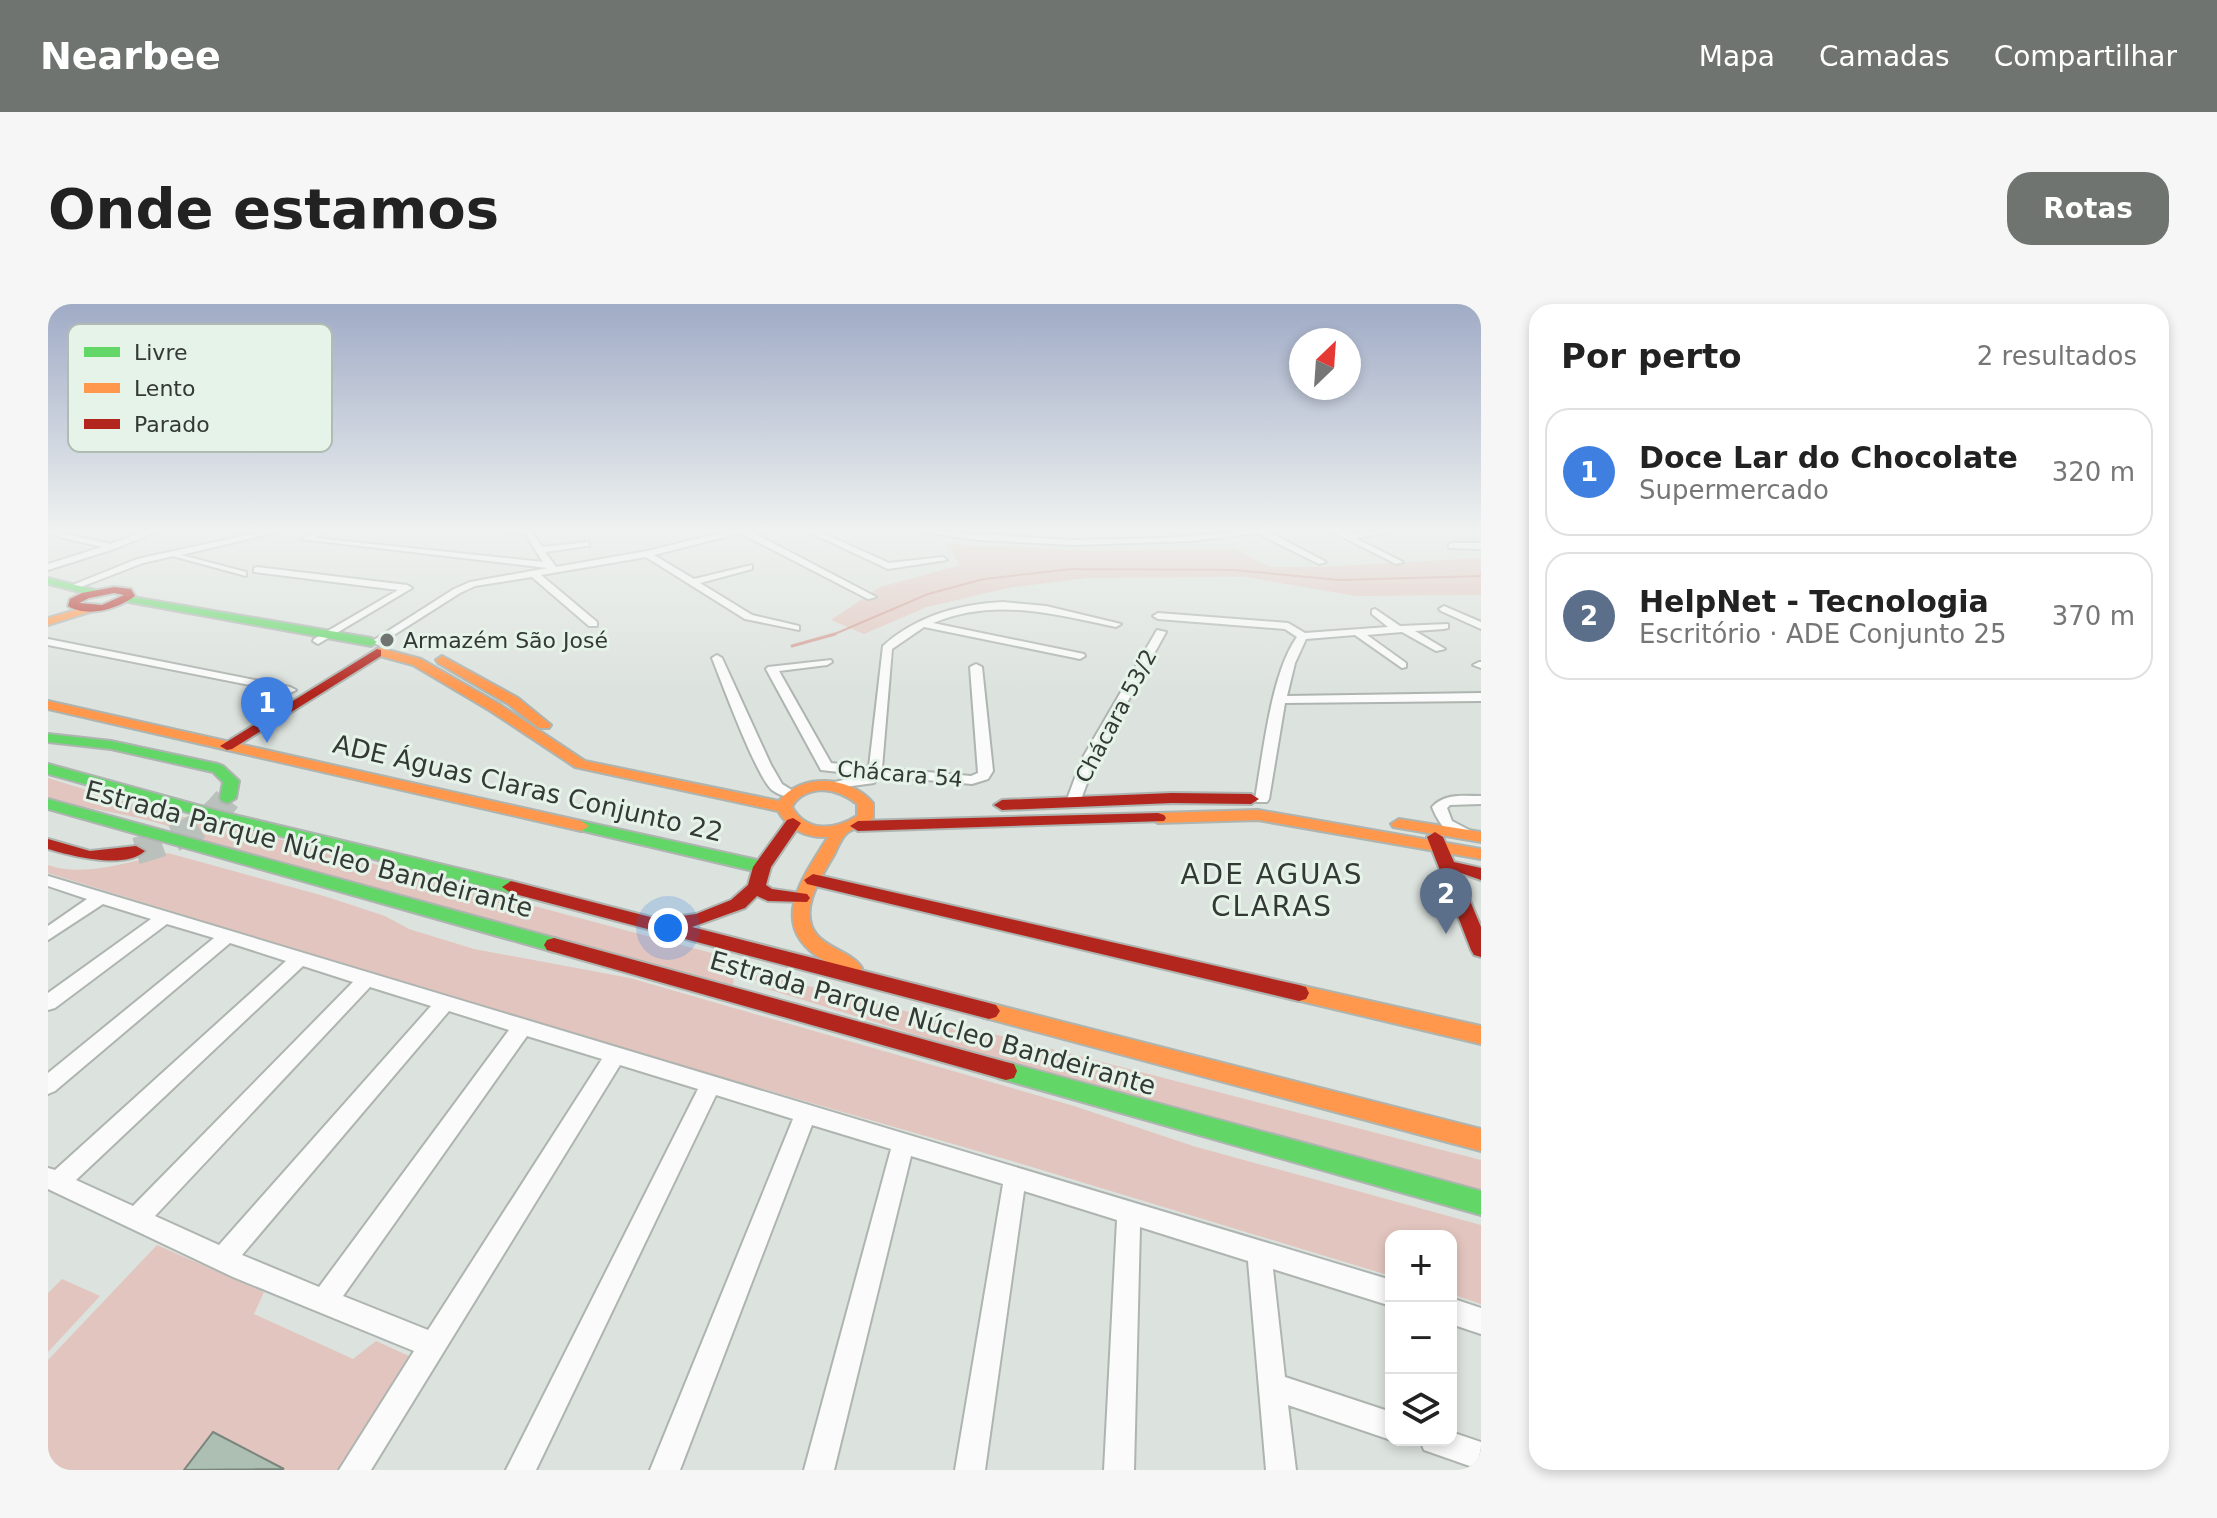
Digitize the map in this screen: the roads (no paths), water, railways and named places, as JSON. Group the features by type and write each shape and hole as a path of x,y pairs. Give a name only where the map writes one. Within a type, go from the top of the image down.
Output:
{"main road":[{"path":"55,584 81,598"},
{"path":"48,590 323,637 367,651 423,651 445,662 589,760 789,805 814,832 839,832"},
{"path":"48,619 81,598"},
{"path":"227,746 242,727 290,690 367,651"},
{"path":"205,741 242,727 367,651"},
{"name":"ADE Águas Claras Conjunto 22","path":"48,705 762,867"},
{"path":"48,738 111,745 218,769 231,781 228,798"},
{"name":"Estrada Parque Núcleo Bandeirante","path":"48,769 222,817 657,925 1481,1140"},
{"path":"657,925 699,920 738,904 756,887 789,805 811,786 835,786 858,796 863,813"},
{"path":"928,996 826,958 801,929 798,911 801,898 839,832 863,813 1172,798 1262,799 1305,814"},
{"name":"Estrada Parque Núcleo Bandeirante","path":"48,804 1481,1203"},
{"path":"863,813 1305,814 1439,832 1478,849"},
{"path":"1439,832 1447,869 1481,950"},
{"path":"48,844 90,856 136,851"},
{"path":"1447,869 1458,866 1481,874"},
{"path":"813,880 1481,1035"},
{"path":"756,887 768,895 801,898"},
{"path":"758,1002 748,974 772,956"}],"street":[{"path":"81,598 103,584"},
{"path":"323,637 407,588 377,584"},
{"path":"367,651 457,591 476,584"},
{"path":"546,584 593,624"},
{"path":"696,584 749,617 795,628"},
{"path":"847,584 871,597"},
{"path":"863,813 872,777 887,648 922,624 968,605 1003,603 1116,624"},
{"path":"1444,609 1481,626"},
{"path":"1375,612 1440,649"},
{"name":"Chácara 53/2","path":"1158,616 1288,626 1303,636"},
{"path":"1466,619 1481,617"},
{"path":"922,624 1080,656"},
{"path":"1262,799 1280,700 1295,645 1303,636 1444,626"},
{"path":"1356,631 1402,665"},
{"name":"Chácara 53/2","path":"1073,802 1089,759 1161,632"},
{"path":"48,642 290,690"},
{"path":"717,658 764,765 789,805"},
{"name":"Chácara 54","path":"827,662 772,669 826,767 872,777 972,780 983,776 986,771 976,667"},
{"path":"1280,700 1481,697"},
{"path":"835,786 872,777"},
{"path":"1439,832 1441,803 1481,800"},
{"path":"48,881 1385,1291"},
{"path":"48,934 101,897"},
{"path":"48,1003 165,917"},
{"path":"48,1085 228,936"},
{"path":"300,958 52,1180 223,1259 432,1345"},
{"path":"137,1218 367,979"},
{"path":"223,1259 445,1003"},
{"path":"323,1302 523,1026"},
{"path":"354,1470 616,1055"},
{"path":"521,1470 710,1085"},
{"path":"665,1470 806,1113"},
{"path":"819,1470 903,1144"},
{"path":"970,1470 1015,1177"},
{"path":"1119,1470 1129,1212"},
{"path":"1259,1252 1281,1470"},
{"path":"1457,1313 1481,1321"},
{"path":"1272,1386 1385,1424"},
{"path":"1452,1446 1481,1456"}],"waterway":[{"path":"834,634 928,594 964,584"},
{"path":"792,646 834,634"},
{"path":"830,636 834,634"}],"tunnel":[{"path":"136,851 198,826 228,798"}],"place":[{"name":"Armazém São José","path":"387,640"},
{"name":"Doce Lar do Chocolate","path":"267,743"},
{"name":"HelpNet - Tecnologia","path":"1446,934"}],"district":[{"name":"ADE AGUAS CLARAS","path":"1272,890"}]}
